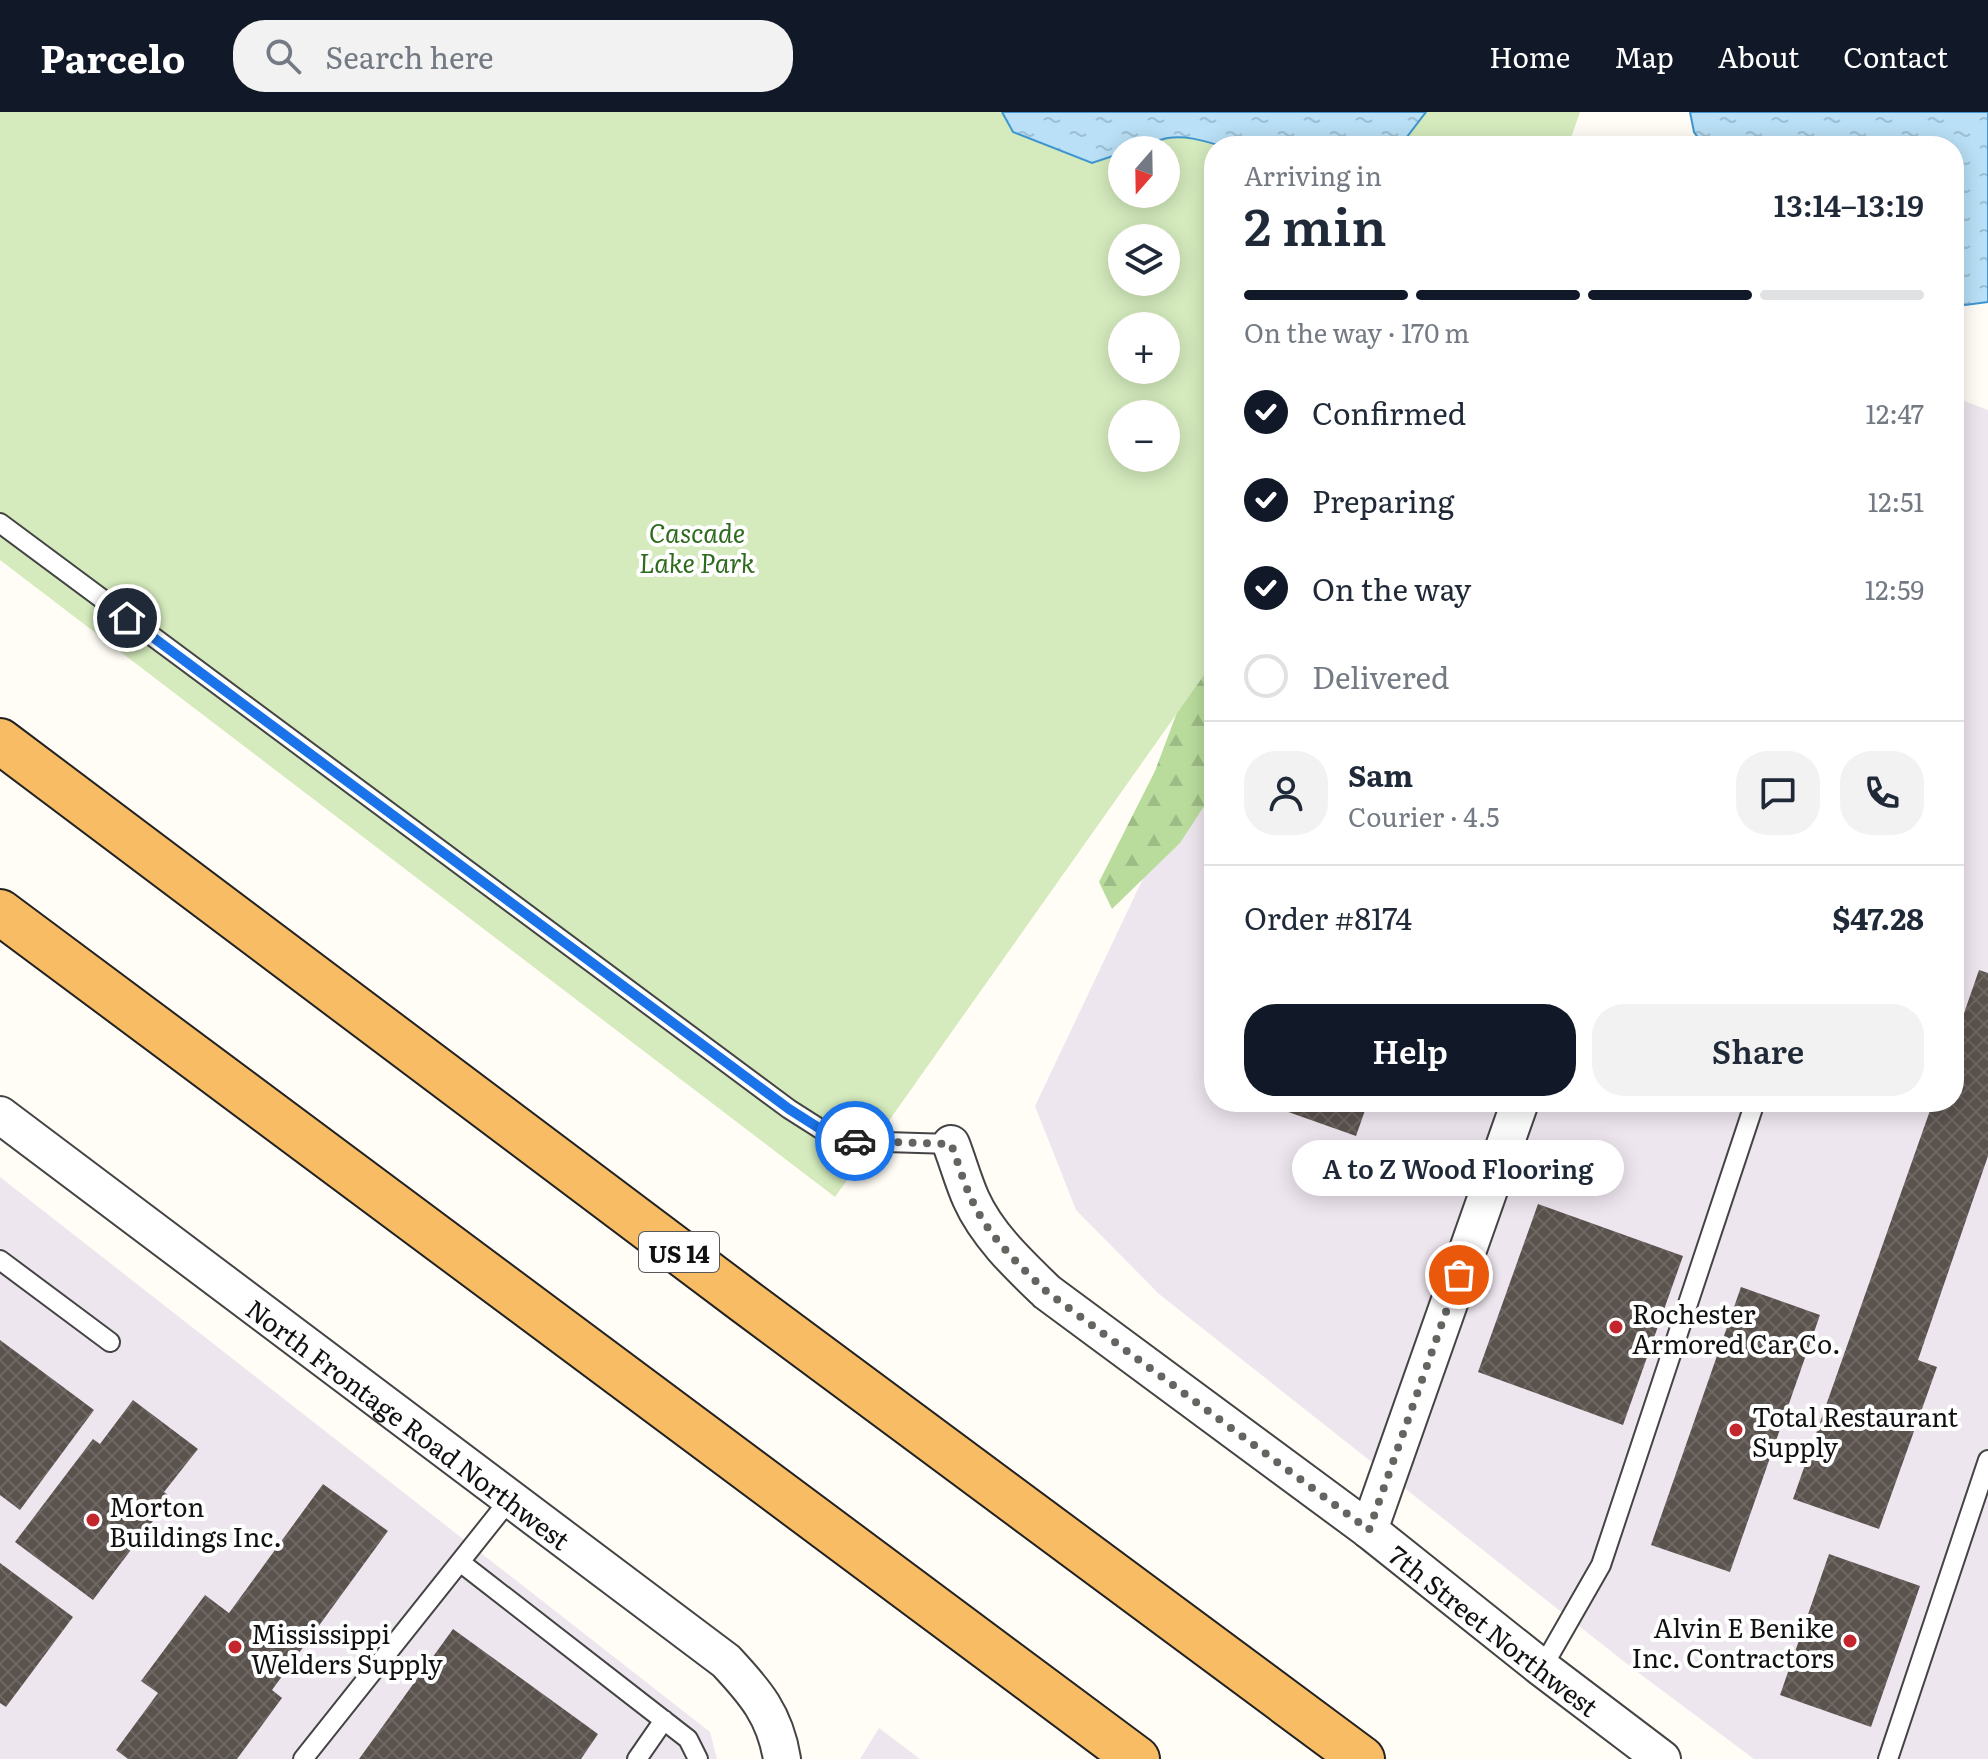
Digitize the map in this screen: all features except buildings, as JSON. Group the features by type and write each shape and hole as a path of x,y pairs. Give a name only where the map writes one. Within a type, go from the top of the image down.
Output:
{"highway":[{"name":"US 14","path":"0,741 721,1283 1362,1759"},
{"path":"0,912 1137,1759"}],"street":[{"path":"1369,1530 1516,1112"},
{"name":"North Frontage Road Northwest","path":"0,1115 726,1661 760,1697 779,1738 782,1759"},
{"name":"7th Street Northwest","path":"951,1144 972,1201 990,1230 1047,1292 1369,1530 1662,1759"}],"lane":[{"path":"0,523 800,1116 822,1130 853,1141 951,1144"},
{"path":"1542,1668 1601,1565 1752,1112"},
{"path":"0,1260 110,1342"},
{"path":"1888,1759 1988,1460"},
{"path":"303,1759 510,1499"},
{"path":"460,1562 688,1739 698,1759"},
{"path":"637,1759 664,1720"}],"shaded area":[{"path":"1964,401 1988,410 1988,1759 1754,1759 1636,1671 1159,1294 1076,1210 1035,1106 1204,750 1204,1112 1964,1112"},
{"path":"0,1177 710,1732 717,1759 0,1759"},
{"path":"879,1728 920,1759 860,1759"}],"green space":[{"name":"Cascade Lake Park","path":"0,112 1580,112 1572,136 1204,136 1204,675 835,1197 0,560"},
{"path":"1204,652 1204,806 1180,843 1112,909 1099,882 1155,771"}],"water":[{"path":"1002,112 1426,112 1408,136 1204,136 1204,141 1180,136 1108,136 1108,158 1092,163 1013,132"},
{"path":"1690,112 1988,112 1988,302 1964,305 1964,136 1697,136"}],"way so far":[{"path":"855,1141 951,1144 972,1201 990,1230 1047,1292 1369,1530 1459,1275"}],"place":[{"name":"A to Z Wood Flooring","path":"1459,1275"},
{"name":"Rochester Armored Car Co.","path":"1616,1327"},
{"name":"Total Restaurant Supply","path":"1736,1430"},
{"name":"Morton Buildings Inc.","path":"93,1520"},
{"name":"Alvin E Benike Inc. Contractors","path":"1850,1641"},
{"name":"Mississippi Welders Supply","path":"235,1647"}],"route":[{"path":"127,618 789,1109 822,1130 855,1141"}]}
